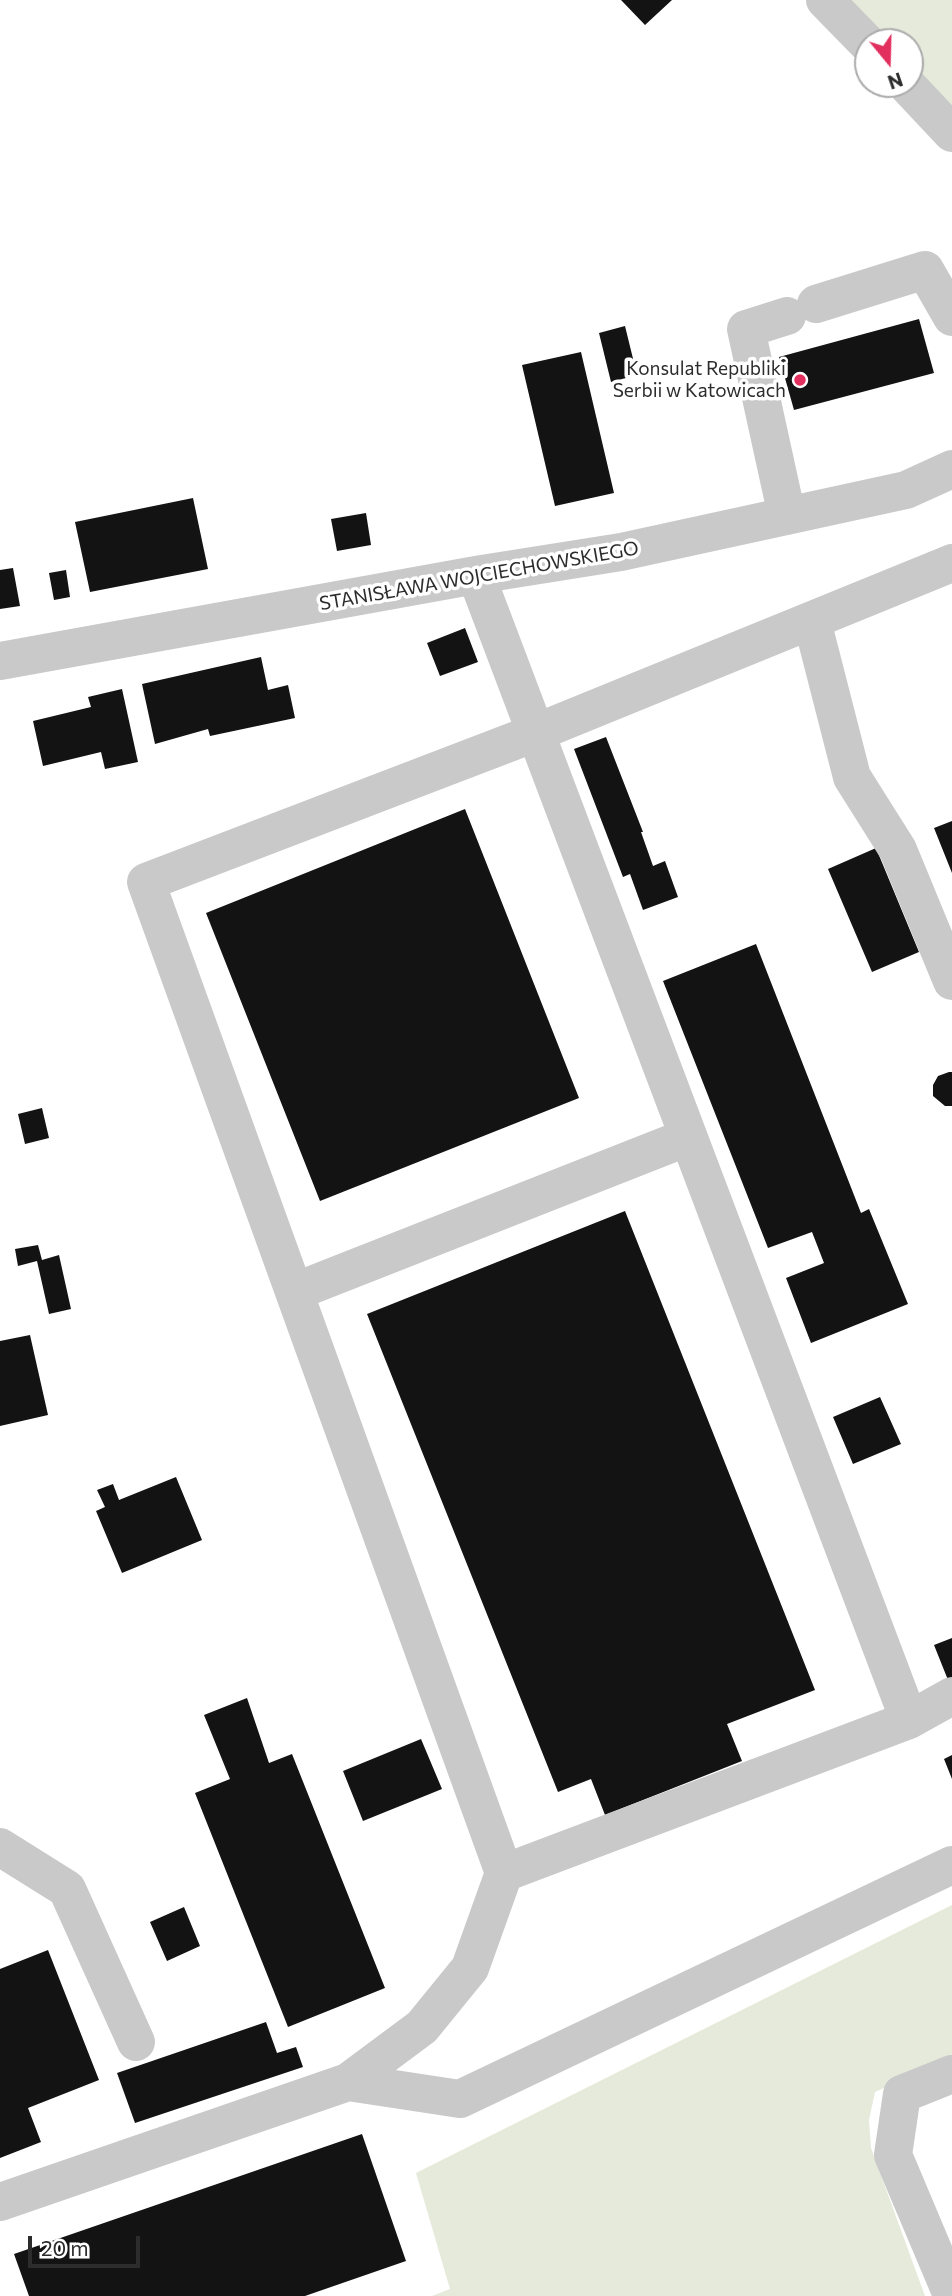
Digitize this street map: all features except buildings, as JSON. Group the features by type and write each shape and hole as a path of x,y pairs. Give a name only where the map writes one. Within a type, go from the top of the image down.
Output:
{"street":[{"path":"825,0 854,30"},
{"path":"919,98 952,133"},
{"path":"788,516 746,329 925,270 952,317"},
{"name":"STANISŁAWA WOJCIECHOWSKIEGO","path":"0,661 476,575 621,552 906,490 952,469"},
{"path":"0,2202 348,2082 422,2027 470,1968 503,1873 146,882 535,733 952,563"},
{"path":"476,575 909,1720"},
{"path":"812,621 852,778 898,850 952,981"},
{"path":"294,1292 688,1137"},
{"path":"503,1873 909,1720 952,1696"},
{"path":"0,1847 66,1889 136,2042"},
{"path":"348,2082 460,2099 952,1865"},
{"path":"952,2074 902,2094 892,2155 952,2295"}],"green space":[{"path":"825,0 952,0 952,128 923,98 924,28 854,28"},
{"path":"952,1905 952,2057 875,2092 869,2120 871,2148 925,2296 432,2296 450,2289 416,2173"}],"place":[{"name":"Konsulat Republiki Serbii w Katowicach","path":"800,380"}]}
